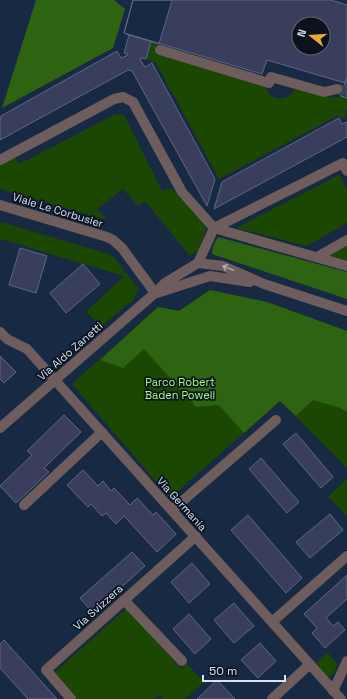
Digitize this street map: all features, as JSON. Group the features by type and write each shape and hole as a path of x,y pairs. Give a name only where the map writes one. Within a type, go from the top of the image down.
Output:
{"street":[{"path":"160,50 269,83 271,77 324,92 337,89"},
{"path":"0,160 114,99 123,97 133,102 182,192 214,228 347,266"},
{"path":"155,293 165,283 198,263 214,228 343,163 347,170"},
{"name":"Viale Le Corbusier","path":"0,205 113,240 122,248 155,293"},
{"path":"317,257 347,240"},
{"path":"198,263 223,266 264,284 347,311"},
{"path":"155,293 210,276 264,284"},
{"name":"Via Aldo Zanetti","path":"0,428 155,293"},
{"name":"Via Germania","path":"0,332 7,339 27,349 341,699"},
{"path":"172,510 276,420"},
{"path":"24,505 102,432"},
{"name":"Via Svizzera","path":"71,699 46,670 196,536"},
{"path":"272,622 347,556"},
{"path":"124,600 182,661"},
{"path":"333,690 347,661"},
{"path":"272,699 310,664"}],"green space":[{"path":"36,0 114,0 125,9 113,48 2,108"},
{"path":"151,41 157,43 155,50 263,86 269,94 276,98 283,98 290,95 294,89 335,98 341,96 347,98 347,108 344,118 337,116 219,179 156,63 146,59"},
{"path":"116,114 124,115 162,191 171,188 204,223 206,229 199,250 190,256 145,201 138,206 123,189 97,209 107,220 0,189 0,166 6,161 15,157 19,164"},
{"path":"339,175 347,189 347,223 307,246 236,228"},
{"path":"1,222 112,255 138,288 134,299 102,326 86,312 124,276 0,239"},
{"path":"218,237 347,272 347,299 212,254 212,250"},
{"path":"347,246 347,260 330,256"},
{"name":"Parco Robert Baden Powell","path":"210,290 267,302 347,331 347,468 280,401 170,498 72,384 158,307 179,311"},
{"path":"210,290 267,302 347,331 347,412 340,408 313,400 296,416 280,401 244,433 219,405 196,407 144,349 123,368 100,360 158,307 179,311"},
{"path":"347,479 347,516 328,497"},
{"path":"127,608 181,669 187,664 204,682 185,699 163,699 159,695 155,699 77,699 54,673"},
{"path":"328,653 338,665 333,674 326,679 314,665"}],"building":[{"path":"133,0 331,0 347,5 347,98 341,96 345,83 267,60 262,74 124,33"},
{"path":"133,0 172,0 159,44 124,33"},
{"path":"129,35 151,41 146,59 140,59 145,67 152,63 215,179 207,206 132,71 128,70 0,140 1,116 117,51 121,58 128,55 124,53"},
{"path":"347,76 347,98 341,96"},
{"path":"339,118 342,124 347,122 347,137 214,209 222,182"},
{"path":"20,248 47,256 36,293 9,285"},
{"path":"83,264 100,284 66,313 50,293"},
{"path":"0,356 16,372 4,383 0,379"},
{"path":"64,415 81,432 44,468 49,472 16,503 0,486 32,455 27,451"},
{"path":"296,433 333,477 321,488 283,444"},
{"path":"261,458 299,502 287,513 249,469"},
{"path":"83,470 98,486 103,481 111,491 114,488 130,505 137,498 153,515 156,512 176,534 157,552 124,516 116,524 106,513 102,516 91,504 88,507 67,485"},
{"path":"330,514 343,530 310,558 296,542"},
{"path":"248,515 302,578 286,593 231,530"},
{"path":"132,552 145,566 93,613 80,598"},
{"path":"192,563 210,584 189,603 171,582"},
{"path":"347,575 347,599 326,618 333,626 338,622 345,630 325,648 312,633 317,628 304,614"},
{"path":"234,603 254,626 234,643 214,620"},
{"path":"189,614 211,639 195,654 173,629"},
{"path":"4,640 57,699 28,699 0,668 0,644"},
{"path":"260,643 276,661 258,678 241,660"},
{"path":"217,680 235,699 197,699"}],"tunnel":[{"path":"337,89 347,91"}]}
